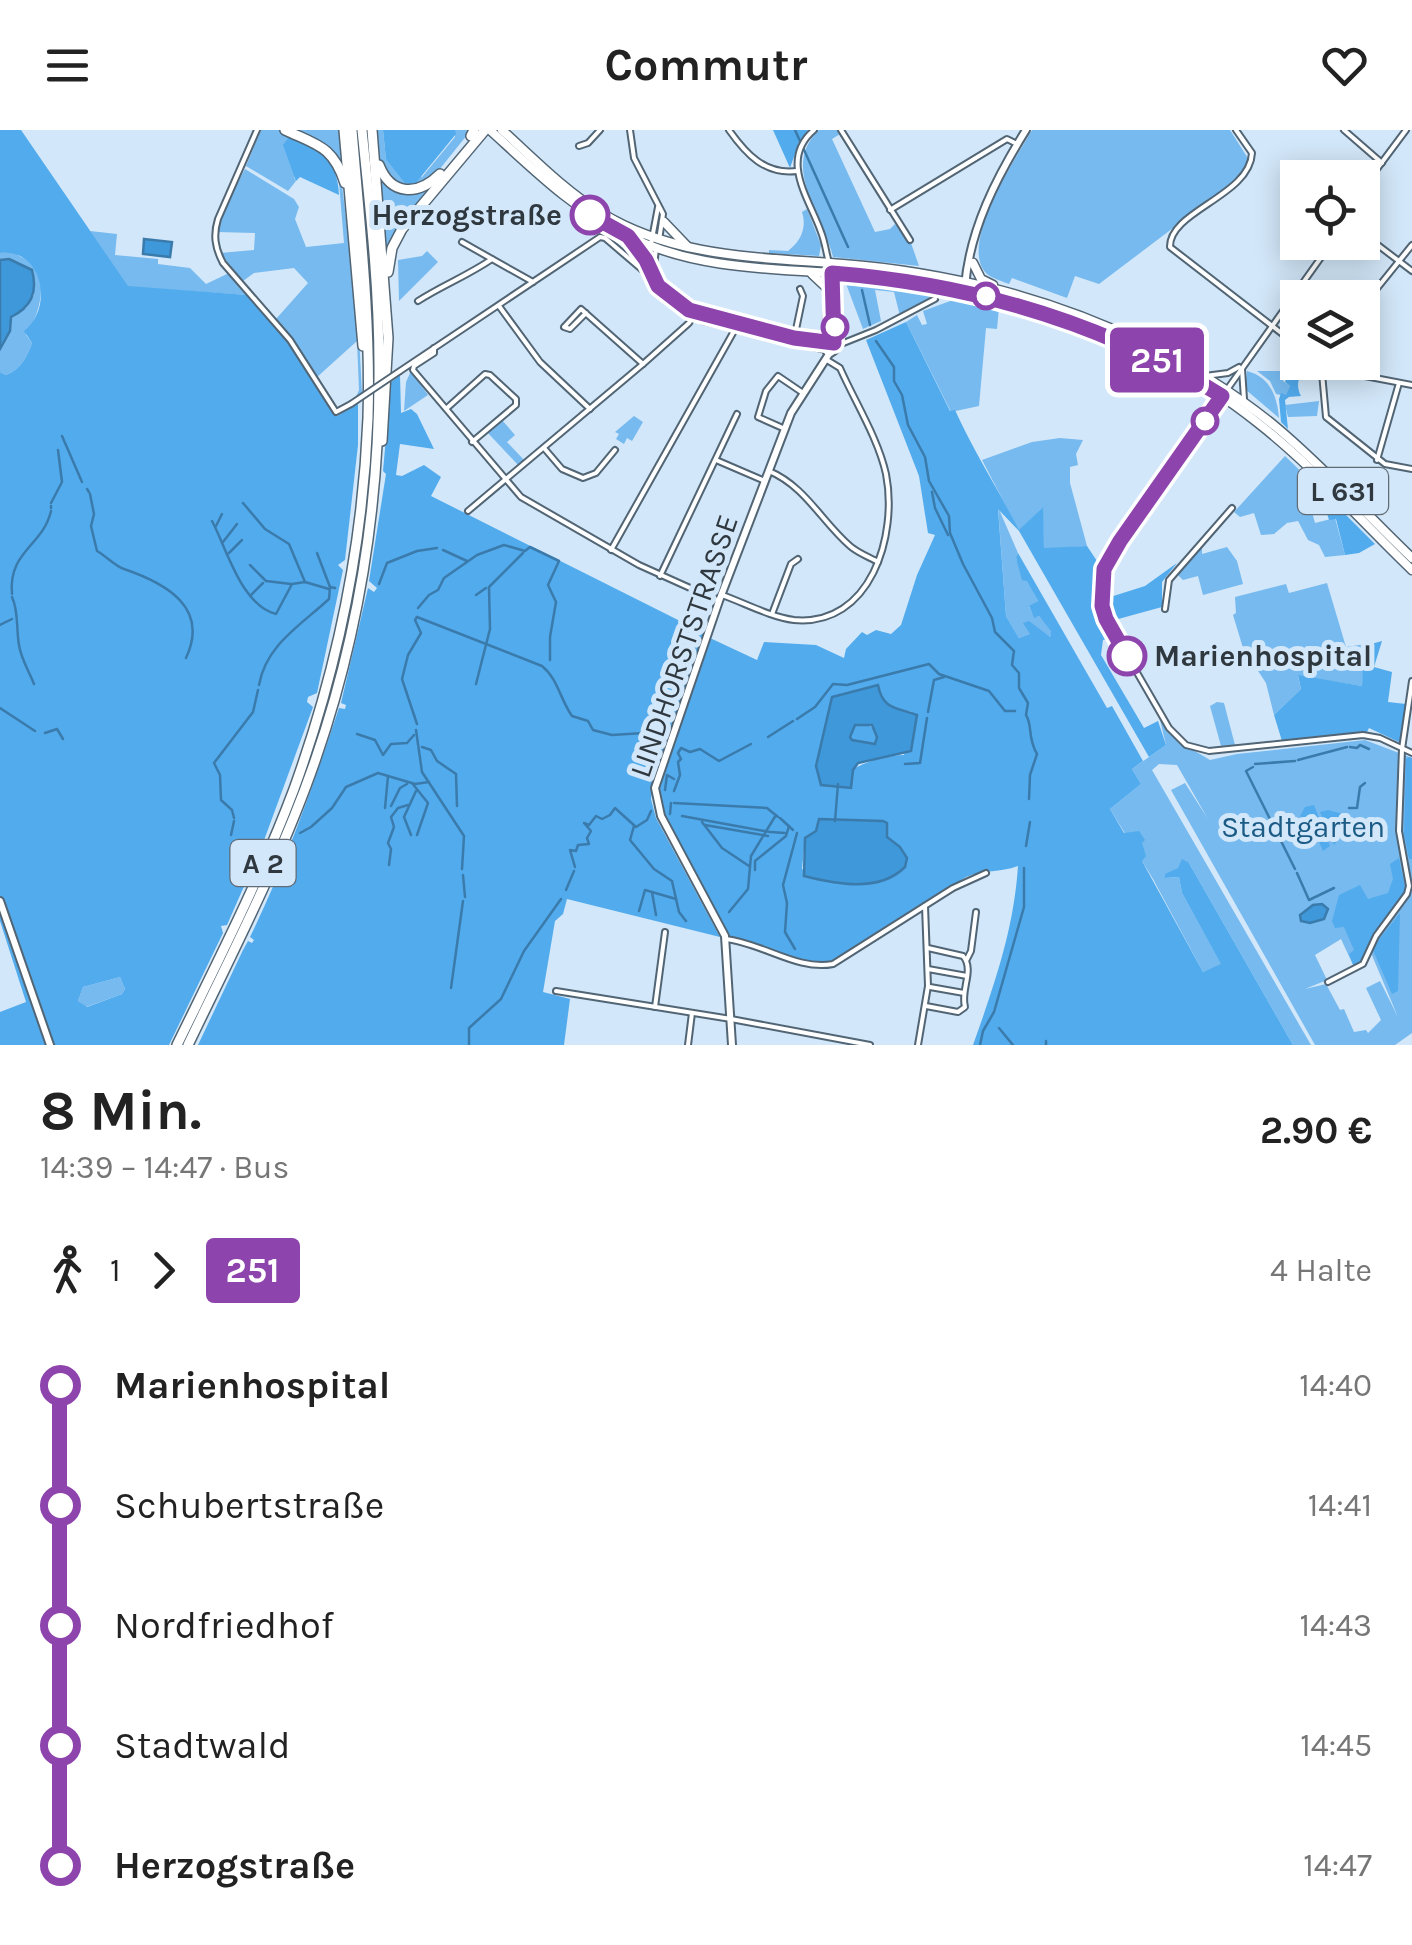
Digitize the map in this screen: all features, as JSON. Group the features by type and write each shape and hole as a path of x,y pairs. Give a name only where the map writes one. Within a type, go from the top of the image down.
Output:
{"highway":[{"path":"286,130 318,144 334,157 345,185 350,220"},
{"path":"344,130 362,341 363,411 368,421"},
{"name":"A 2","path":"177,1045 260,869 312,735 354,560 368,421 369,345 352,130"},
{"path":"386,284 392,248 402,229 488,130"},
{"path":"369,131 386,284 388,376 376,465"},
{"path":"369,131 385,178 396,188 412,190 436,178 474,132"},
{"name":"A 2","path":"188,1045 268,878 316,758 358,601 376,465 378,312 369,131"}],"main road":[{"name":"L 631","path":"488,130 560,194 628,236 716,262 809,272 829,270"},
{"name":"L 631","path":"502,130 576,196 654,243 829,270 891,273 1000,290 1105,327 1204,376 1326,484 1412,570"},
{"path":"664,222 691,248"},
{"path":"628,236 646,260"},
{"path":"973,263 981,279 1000,290"},
{"path":"809,272 827,288"},
{"name":"L 631","path":"965,286 1103,335 1245,403 1306,454 1411,557"}],"street":[{"path":"258,130 216,226 217,250 223,263 290,340 336,412 598,237 605,238 694,316 829,348 876,330 935,299"},
{"path":"579,146 588,144 600,130"},
{"path":"630,130 634,158 664,222 646,260 653,279"},
{"path":"729,130 759,164 773,170 797,171"},
{"path":"814,130 802,143 797,171 823,236 829,270 829,348"},
{"path":"841,130 910,240"},
{"path":"965,286 974,241 995,183 1026,130"},
{"path":"1236,130 1250,148 1250,165 1240,180 1174,231 1169,242 1174,252 1280,332"},
{"path":"1344,130 1382,163"},
{"path":"1380,166 1406,130"},
{"path":"890,210 1007,139 1017,144"},
{"path":"653,279 658,206"},
{"path":"965,286 973,263 974,241"},
{"path":"462,242 533,282"},
{"path":"1380,285 1412,245"},
{"path":"1380,247 1412,270"},
{"path":"418,302 448,281 460,281 492,259"},
{"path":"1319,260 1108,558 1100,593 1106,619 1168,728 1186,746 1209,752 1362,734 1412,753"},
{"path":"434,348 434,353 413,368 440,406 447,408 472,442 532,505 660,576 720,598 795,620 834,615 857,598 878,562 889,513 886,475 829,348 829,270"},
{"path":"794,340 803,296 800,289"},
{"path":"498,306 540,362 590,409"},
{"path":"586,313 642,364"},
{"path":"468,510 694,316"},
{"path":"611,550 738,327"},
{"name":"LINDHORSTSTRASSE","path":"732,1045 726,940 660,816 655,799 657,778 785,429 829,348"},
{"path":"1204,376 1228,373 1243,364"},
{"path":"1243,364 1241,390 1245,403"},
{"path":"447,408 484,374 516,399 516,405 472,442"},
{"path":"785,429 758,417 766,391 778,376 803,393"},
{"path":"1380,379 1412,385"},
{"path":"1321,380 1324,415 1378,460 1412,469"},
{"path":"1378,460 1399,383"},
{"path":"660,576 737,414"},
{"path":"544,448 562,469 583,478 596,473 615,450"},
{"path":"716,460 765,481"},
{"path":"769,471 783,477 802,494 852,548 878,562"},
{"path":"1324,510 1318,494 1326,484"},
{"path":"1165,609 1168,580 1232,508"},
{"path":"772,614 791,564 798,559"},
{"path":"1328,982 1363,964 1376,936 1407,894 1399,842 1402,749 1412,681"},
{"path":"726,940 751,943 811,966 826,966 840,961 953,888 986,873"},
{"path":"0,902 50,1045"},
{"path":"918,1045 928,986 925,906"},
{"path":"926,1006 958,1012 965,1007 966,959 971,951 976,912"},
{"path":"912,914 928,924"},
{"path":"655,1007 664,932"},
{"path":"928,948 966,959"},
{"path":"928,968 967,976"},
{"path":"928,986 964,993"},
{"path":"556,992 870,1045"},
{"path":"688,1045 692,1013"}],"green space":[{"path":"261,130 282,130 328,155 341,177 358,318 362,393 356,397 357,341 316,378 276,319 308,283 294,268 254,273 243,281 220,253 254,250 255,233 217,232 245,169 294,199 299,207 295,219 306,247 344,243 339,183 332,164 294,177 296,181 288,191 246,166"},
{"path":"289,130 339,130 343,168"},
{"path":"376,130 383,130 386,159 422,177 455,137 455,130 471,130 431,180 422,186 397,186 380,161"},
{"path":"819,130 838,130 840,134 832,139 875,232 895,224 911,243 919,266 833,257 804,175 803,159 808,144"},
{"path":"1032,130 1230,130 1249,160 1234,182 1099,284 1075,276 1067,298 1012,278 1009,284 995,279 980,261 979,244 992,202"},
{"path":"477,133 408,217 387,263 379,171 395,190 438,179"},
{"path":"807,209 821,245 819,256 769,253 788,251 796,243 803,229 802,212"},
{"path":"90,231 117,234 115,255 158,259 158,264 190,268 206,284 229,273 248,295 128,287"},
{"path":"427,251 438,262 399,301 398,260 422,256"},
{"path":"12,252 36,268 41,296 26,335 32,343 26,358 6,375 0,372 0,344 10,331 11,317 26,308 34,295 9,259 0,260 0,253"},
{"path":"845,281 932,291 929,300 900,316 894,292 875,290 881,321 863,329"},
{"path":"953,300 999,307 997,329 986,328 979,406 951,412 906,322 917,315 922,325 927,324 923,311"},
{"path":"411,371 428,395 404,411 406,382"},
{"path":"1247,371 1271,388 1279,418 1245,389"},
{"path":"1257,371 1280,371 1280,380 1290,386 1286,396 1276,394 1270,381"},
{"path":"1319,401 1317,416 1288,417 1285,405"},
{"path":"634,416 643,422 632,441 627,438 624,444 616,439 619,434 615,432"},
{"path":"502,420 515,435 507,442 524,460 518,465 487,432"},
{"path":"1083,440 1076,454 1078,465 1070,467 1070,483 1087,546 1044,549 1042,508 1019,531 982,460 1032,442"},
{"path":"1285,456 1319,489 1309,501 1315,523 1335,518 1345,555 1325,557 1319,545 1308,540 1298,521 1287,523 1274,534 1261,535 1254,513 1240,517 1234,512"},
{"path":"998,507 1018,553 1016,559 1038,601 1029,607 1034,617 1039,616 1052,631 1049,638 1031,634 1019,638 1006,616"},
{"path":"1227,547 1237,561 1243,584 1203,595 1198,576 1183,580 1177,574 1202,548 1202,554"},
{"path":"1327,583 1346,647 1366,644 1362,686 1298,676 1301,689 1274,715 1266,683 1243,648 1233,615 1235,597 1286,584 1289,593"},
{"path":"1224,703 1235,745 1221,746 1210,706"},
{"name":"Stadtgarten","path":"1160,720 1178,741 1210,760 1365,740 1412,758 1412,1033 1395,1045 1315,1045 1171,790 1185,783 1208,819 1177,765 1159,764 1152,770 1311,1045 1293,1045 1189,863 1165,875 1179,877 1182,893 1222,965 1203,972 1110,809 1141,784 1132,769 1166,745","holes":["1341,939 1354,967 1371,953 1398,1017 1380,981 1366,988 1381,1020 1368,1033 1354,1032 1326,984 1305,989 1327,980 1315,955"]},
{"path":"120,977 125,989 122,994 86,1007 78,1001 83,987"}],"shaded area":[{"path":"0,130 21,130 128,286 248,295 287,340 337,416 358,403 358,445 345,560 338,565 343,570 317,693 308,697 307,702 313,707 263,843 227,925 221,926 223,933 169,1045 0,1045 0,1012 26,1002 0,921 0,372 6,375 26,358 32,343 24,331 33,321 41,295 34,269 26,260 0,253","holes":["120,977 125,989 122,994 87,1007 78,1001 83,987"]},
{"path":"383,130 455,130 456,134 415,184 405,183 386,159"},
{"path":"773,130 808,130 790,168"},
{"path":"289,137 325,157 335,173 339,195 300,177 296,181 283,145"},
{"path":"144,239 172,242 170,257 143,254"},
{"path":"9,259 32,270 34,286 28,304 11,317 10,331 0,349 0,260"},
{"path":"906,322 950,411 955,410 1019,530 1043,507 1044,548 1087,546 1099,564 1096,602 1110,638 1103,640 1101,655 1144,728 1158,721 1166,745 1149,757 1019,531 998,509 1006,616 1019,638 1030,634 1023,623 1029,621 1050,637 1051,631 1039,616 1034,618 1029,606 1038,601 1027,581 1022,580 1018,553 1107,708 1112,706 1143,761 1132,769 1141,784 1110,809 1124,833 1139,831 1145,840 1142,843 1146,856 1142,861 1203,972 1221,964 1182,893 1179,877 1165,878 1165,874 1178,868 1182,859 1189,863 1293,1045 973,1045 1008,935 1018,866 966,877 844,955 825,963 815,964 730,936 673,835 659,794 659,779 710,638 757,660 764,642 816,645 844,658 846,649 862,632 891,634 901,625 935,535 928,533 919,476 866,340","holes":["878,685 887,707 912,712 904,755 871,761 821,785 816,766 832,697","819,819 883,821 887,824 887,837 906,858 905,866 854,882 830,880 802,869 805,838 816,831"]},
{"path":"400,375 401,413 411,409 417,414 434,449 400,444 396,475 424,465 441,477 431,496 704,633 654,777 651,799 656,818 720,937 567,899 563,914 555,921 543,992 570,999 564,1045 198,1045 243,950 248,941 254,940 250,937 298,824 339,708 345,709 346,705 341,703 368,588 374,592 377,588 369,581 386,474 383,471 391,382"},
{"path":"1300,380 1301,396 1285,400 1288,429 1281,422 1279,399 1290,386 1285,382"},
{"path":"1333,502 1375,544 1345,555 1336,519 1329,520 1326,510"},
{"path":"1177,563 1162,582 1162,607 1111,621 1104,599 1145,586"},
{"path":"1382,641 1374,667 1392,672 1388,702 1406,704 1401,743 1369,728 1367,732 1282,741 1274,715 1301,689 1298,675 1362,686 1364,646"},
{"path":"878,685 887,703 917,715 911,751 858,763 851,788 821,785 816,766 832,697","holes":["855,725 872,725 877,737 875,744 850,737"]},
{"path":"866,724 875,729 875,745 850,737 855,725"},
{"path":"1409,757 1412,758 1412,859 1404,834"},
{"path":"1314,805 1330,846 1323,851 1314,830 1300,816 1305,807"},
{"path":"1320,812 1347,815 1349,838 1339,839 1334,845"},
{"path":"819,819 887,823 887,837 907,858 905,867 883,881 870,883 843,884 804,876 805,838 816,831"},
{"path":"1399,858 1406,892 1371,942 1362,962 1354,967 1349,954 1354,950 1344,927 1335,928 1332,921 1339,895 1360,885 1368,899 1388,893 1393,879 1390,864"},
{"path":"1322,904 1328,909 1324,919 1301,921 1300,915 1313,905"},
{"path":"1400,913 1398,991 1392,994 1372,948"}],"waterway":[{"path":"795,130 848,247"},
{"path":"862,290 870,325"},
{"path":"876,341 894,367 894,381 902,395 908,425 925,457 929,481 949,516 950,533 963,564 992,618 995,632 1014,651 1012,665 1019,673 1019,688 1028,703 1026,715 1037,754 1030,775 1029,799"},
{"path":"62,436 82,482"},
{"path":"51,503 62,482 58,450"},
{"path":"932,492 948,535"},
{"path":"90,494 97,551 121,568 168,590 188,611 192,640 186,658"},
{"path":"243,503 265,529 289,544 305,582"},
{"path":"12,594 15,568 41,533 51,511"},
{"path":"216,526 222,514"},
{"path":"212,521 244,588 264,609 276,614 292,584 305,582 329,589"},
{"path":"223,542 237,524"},
{"path":"229,553 242,540"},
{"path":"418,608 438,590 444,578 477,555 504,545 525,551 530,547 559,561 548,585 556,602 550,660"},
{"path":"379,584 387,563 437,548"},
{"path":"443,550 467,561"},
{"path":"317,553 330,587"},
{"path":"476,684 490,629 489,587 523,553"},
{"path":"250,565 266,581 291,584"},
{"path":"251,595 263,583"},
{"path":"259,685 277,647 329,599 330,587 335,588"},
{"path":"476,595 486,588"},
{"path":"12,597 20,650 34,684"},
{"path":"417,617 542,666 572,716 588,721 593,730 612,735 644,733 660,747"},
{"path":"417,617 421,633 408,655 402,679 417,724"},
{"path":"0,625 12,619"},
{"path":"797,719 815,707 833,684 847,685 929,664 939,674 989,691 1005,711 1015,711"},
{"path":"928,712 934,680 944,677"},
{"path":"234,818 232,810 221,800 220,775 214,763 253,712 258,690"},
{"path":"0,708 35,731"},
{"path":"905,764 920,763 927,718"},
{"path":"768,737 793,721"},
{"path":"45,733 57,729 63,739"},
{"path":"416,730 422,772 464,836 462,869"},
{"path":"357,734 375,740 383,755 391,744 407,743 414,735"},
{"path":"674,791 680,775 681,748 690,752 700,749 719,761 751,744"},
{"path":"1350,747 1360,745 1369,749"},
{"path":"422,747 431,750 437,761 456,774 457,806"},
{"path":"1298,760 1347,747"},
{"path":"1255,764 1295,761"},
{"path":"1253,767 1246,771 1295,869"},
{"path":"300,833 332,808 346,787 378,773 415,784 429,782"},
{"path":"665,790 667,775 674,779"},
{"path":"385,808 388,776"},
{"path":"412,783 428,803 417,835"},
{"path":"1357,808 1360,787 1365,783"},
{"path":"391,806 400,788 407,784"},
{"path":"835,821 838,784"},
{"path":"411,835 404,817 416,791"},
{"path":"670,814 671,803"},
{"path":"674,803 767,808 778,817"},
{"path":"389,865 388,843 394,827 391,817 398,808 408,805"},
{"path":"575,867 570,850 589,844 591,831 584,823 589,825 596,816 602,819 615,808 636,827 647,820 651,811"},
{"path":"1349,808 1355,808"},
{"path":"729,912 748,889 751,856 776,815"},
{"path":"682,816 770,832"},
{"path":"780,818 793,830"},
{"path":"231,835 234,821"},
{"path":"702,822 722,848 749,866"},
{"path":"1026,846 1030,822"},
{"path":"705,825 768,836"},
{"path":"634,826 630,840 654,869 672,881 679,912 686,921"},
{"path":"755,870 755,861 786,836 789,826"},
{"path":"771,832 785,833"},
{"path":"795,949 785,932 787,903 783,885 797,833"},
{"path":"980,1045 994,1012 1024,907 1024,868"},
{"path":"566,890 574,871"},
{"path":"1297,873 1309,900 1334,888"},
{"path":"463,875 465,897"},
{"path":"639,911 645,890 676,899"},
{"path":"652,892 656,915"},
{"path":"469,1045 469,1028 501,999 524,951 561,899"},
{"path":"451,988 463,901"},
{"path":"999,1028 1013,1045"}],"bus line":[{"name":"251","path":"590,215 628,236 662,290 695,313 794,338 834,343 832,273 896,278 992,297 1050,314 1164,363 1222,396 1108,558 1101,581 1102,606 1127,656"}],"place":[{"name":"Herzogstraße","path":"590,215"},
{"name":"Marienhospital","path":"1127,656"}]}
